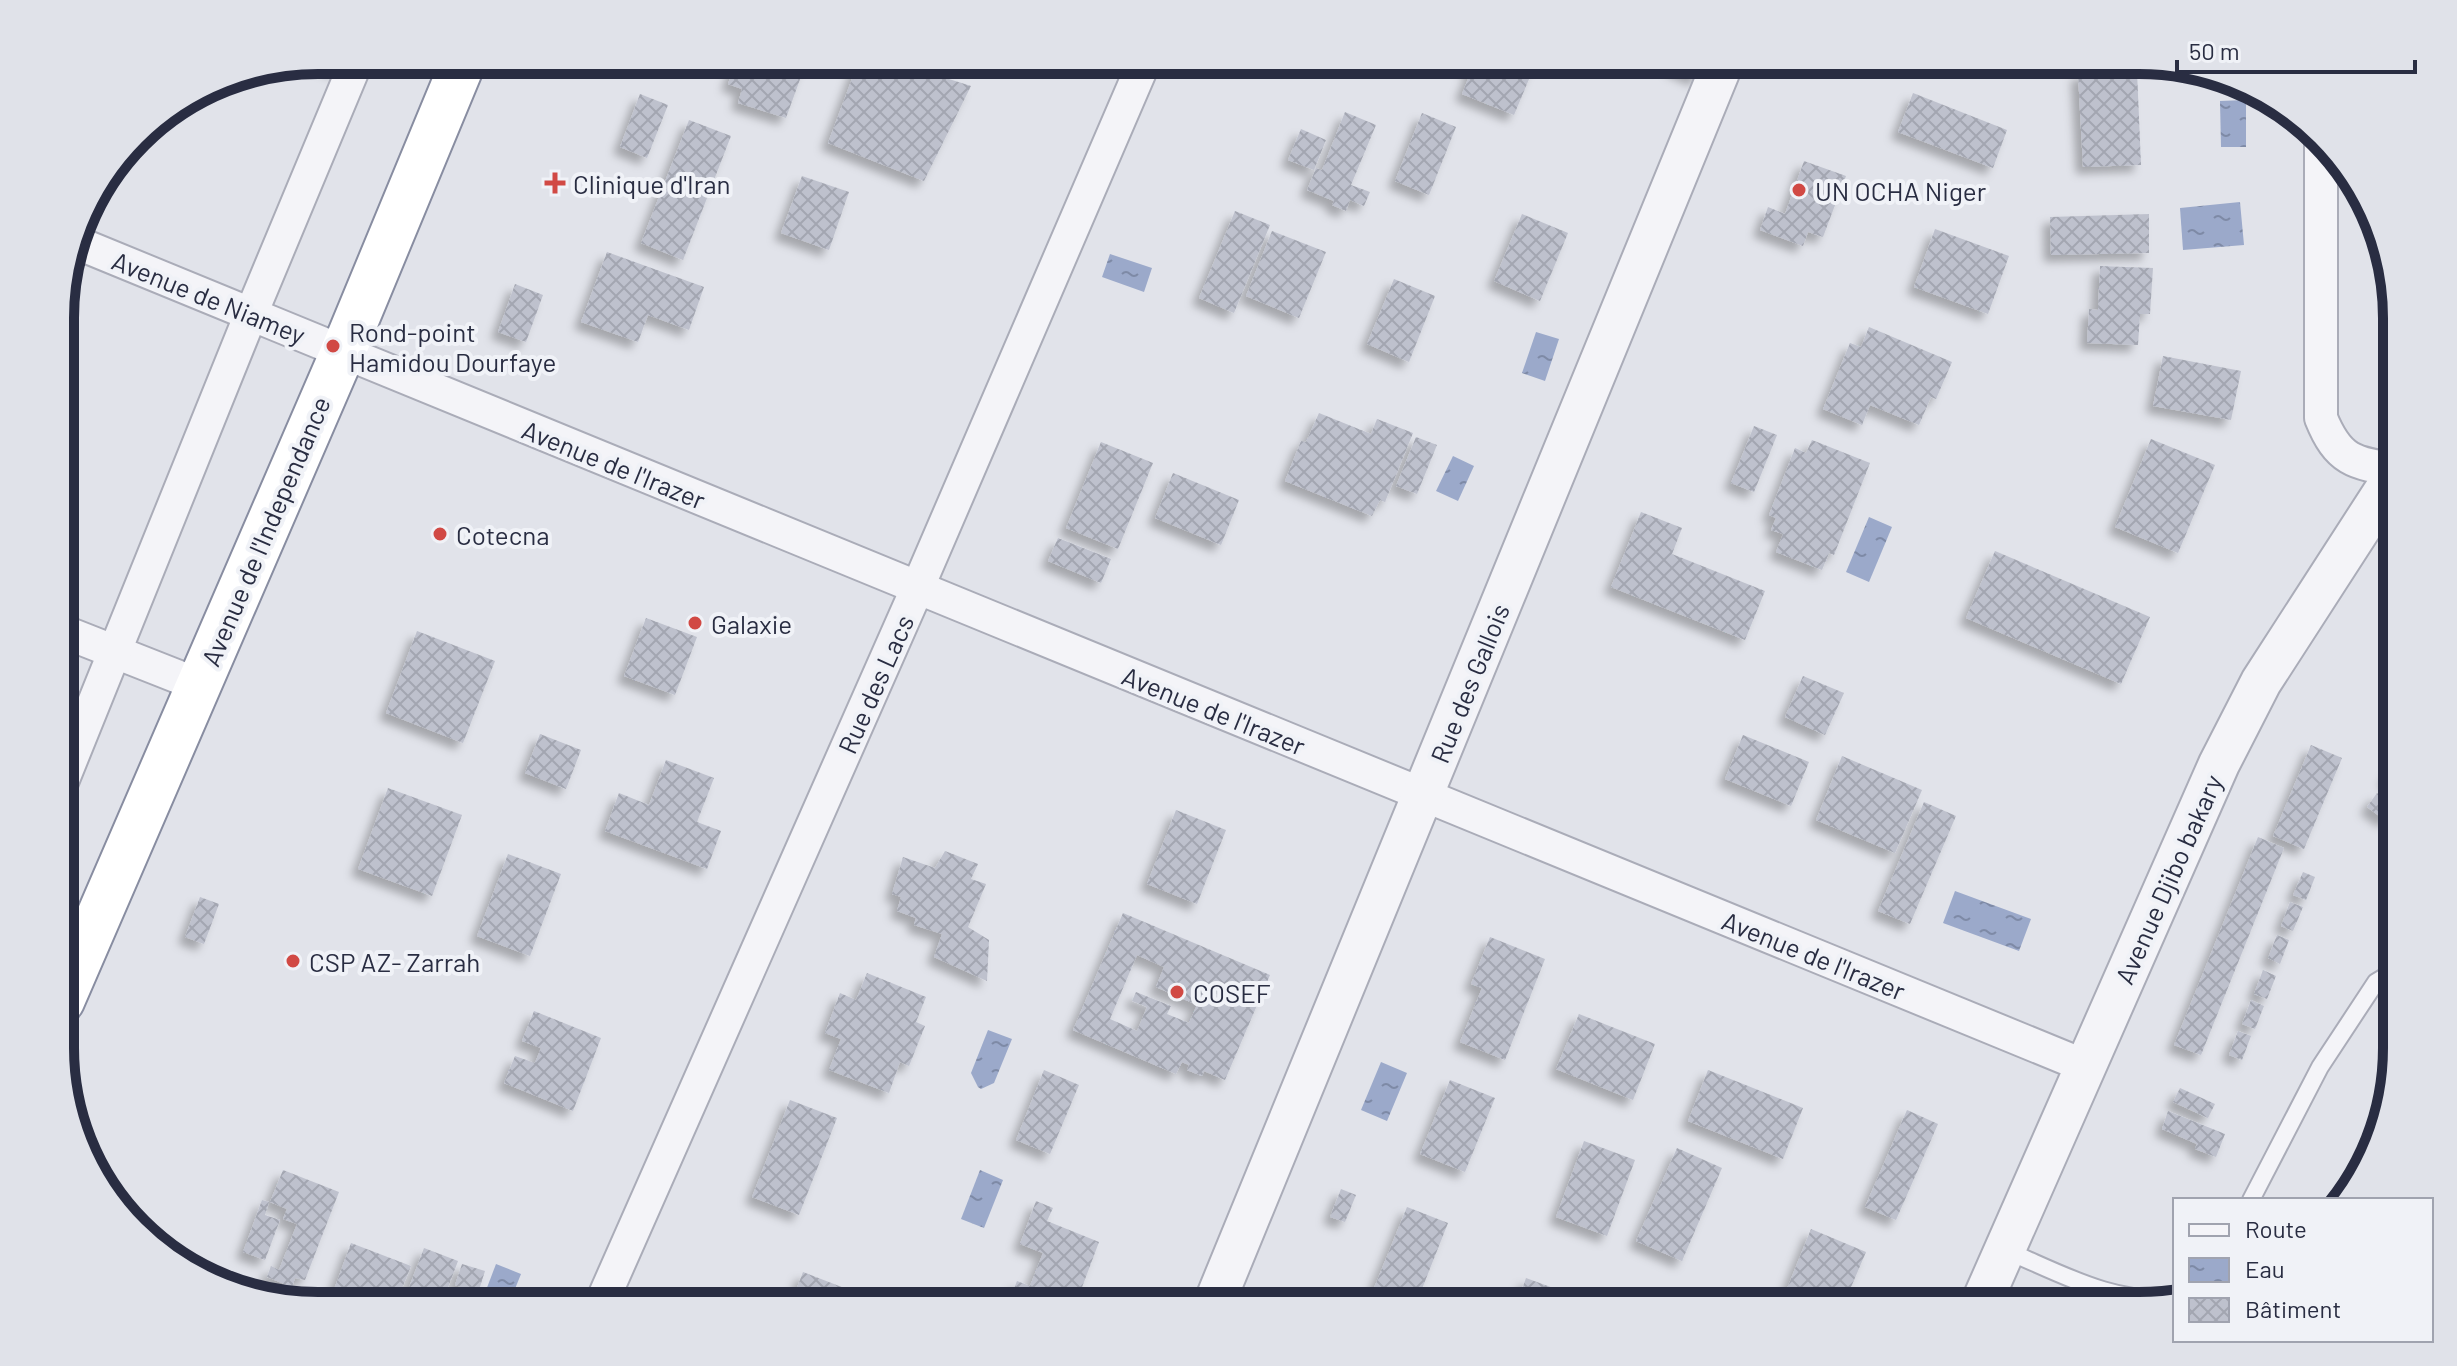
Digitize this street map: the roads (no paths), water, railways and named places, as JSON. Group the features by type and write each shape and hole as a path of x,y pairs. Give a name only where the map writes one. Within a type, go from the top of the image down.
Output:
{"highway":[{"name":"Avenue de l'Independance","path":"74,972 343,352 458,74"}],"street":[{"path":"74,752 351,74"},
{"name":"Rue des Lacs","path":"606,1292 917,589 1139,74"},
{"name":"Rue des Gallois","path":"1219,1292 1718,74"},
{"path":"2321,155 2321,418 2330,441 2345,454 2363,465 2382,468"},
{"name":"Avenue de Niamey","path":"85,246 343,352"},
{"name":"Avenue de l'Irazer","path":"343,352 2085,1066"},
{"name":"Avenue Djibo bakary","path":"1986,1291 2219,764 2261,682 2382,493"},
{"path":"74,636 199,685"}],"lane":[{"path":"2252,1198 2320,1067 2376,982 2382,978"},
{"path":"2003,1249 2105,1291"}],"water":[{"path":"2246,100 2246,147 2221,147 2220,101"},
{"path":"2240,202 2244,245 2183,250 2180,208"},
{"path":"1110,254 1152,268 1144,292 1102,277"},
{"path":"1536,332 1559,339 1545,381 1522,373"},
{"path":"1453,456 1474,466 1458,501 1436,491"},
{"path":"1869,517 1892,527 1869,582 1846,572"},
{"path":"1955,891 2031,919 2019,951 1943,923"},
{"path":"988,1030 1012,1039 994,1083 981,1089 971,1073"},
{"path":"1381,1062 1407,1073 1387,1121 1361,1110"},
{"path":"980,1170 1003,1180 984,1228 961,1219"},
{"path":"496,1264 521,1274 514,1292 485,1292"}],"place":[{"name":"Clinique d'Iran","path":"555,183"},
{"name":"UN OCHA Niger","path":"1799,190"},
{"name":"Rond-point Hamidou Dourfaye","path":"333,346"},
{"name":"Cotecna","path":"440,534"},
{"name":"Galaxie","path":"695,623"},
{"name":"CSP AZ- Zarrah","path":"293,961"},
{"name":"COSEF","path":"1177,992"}]}
